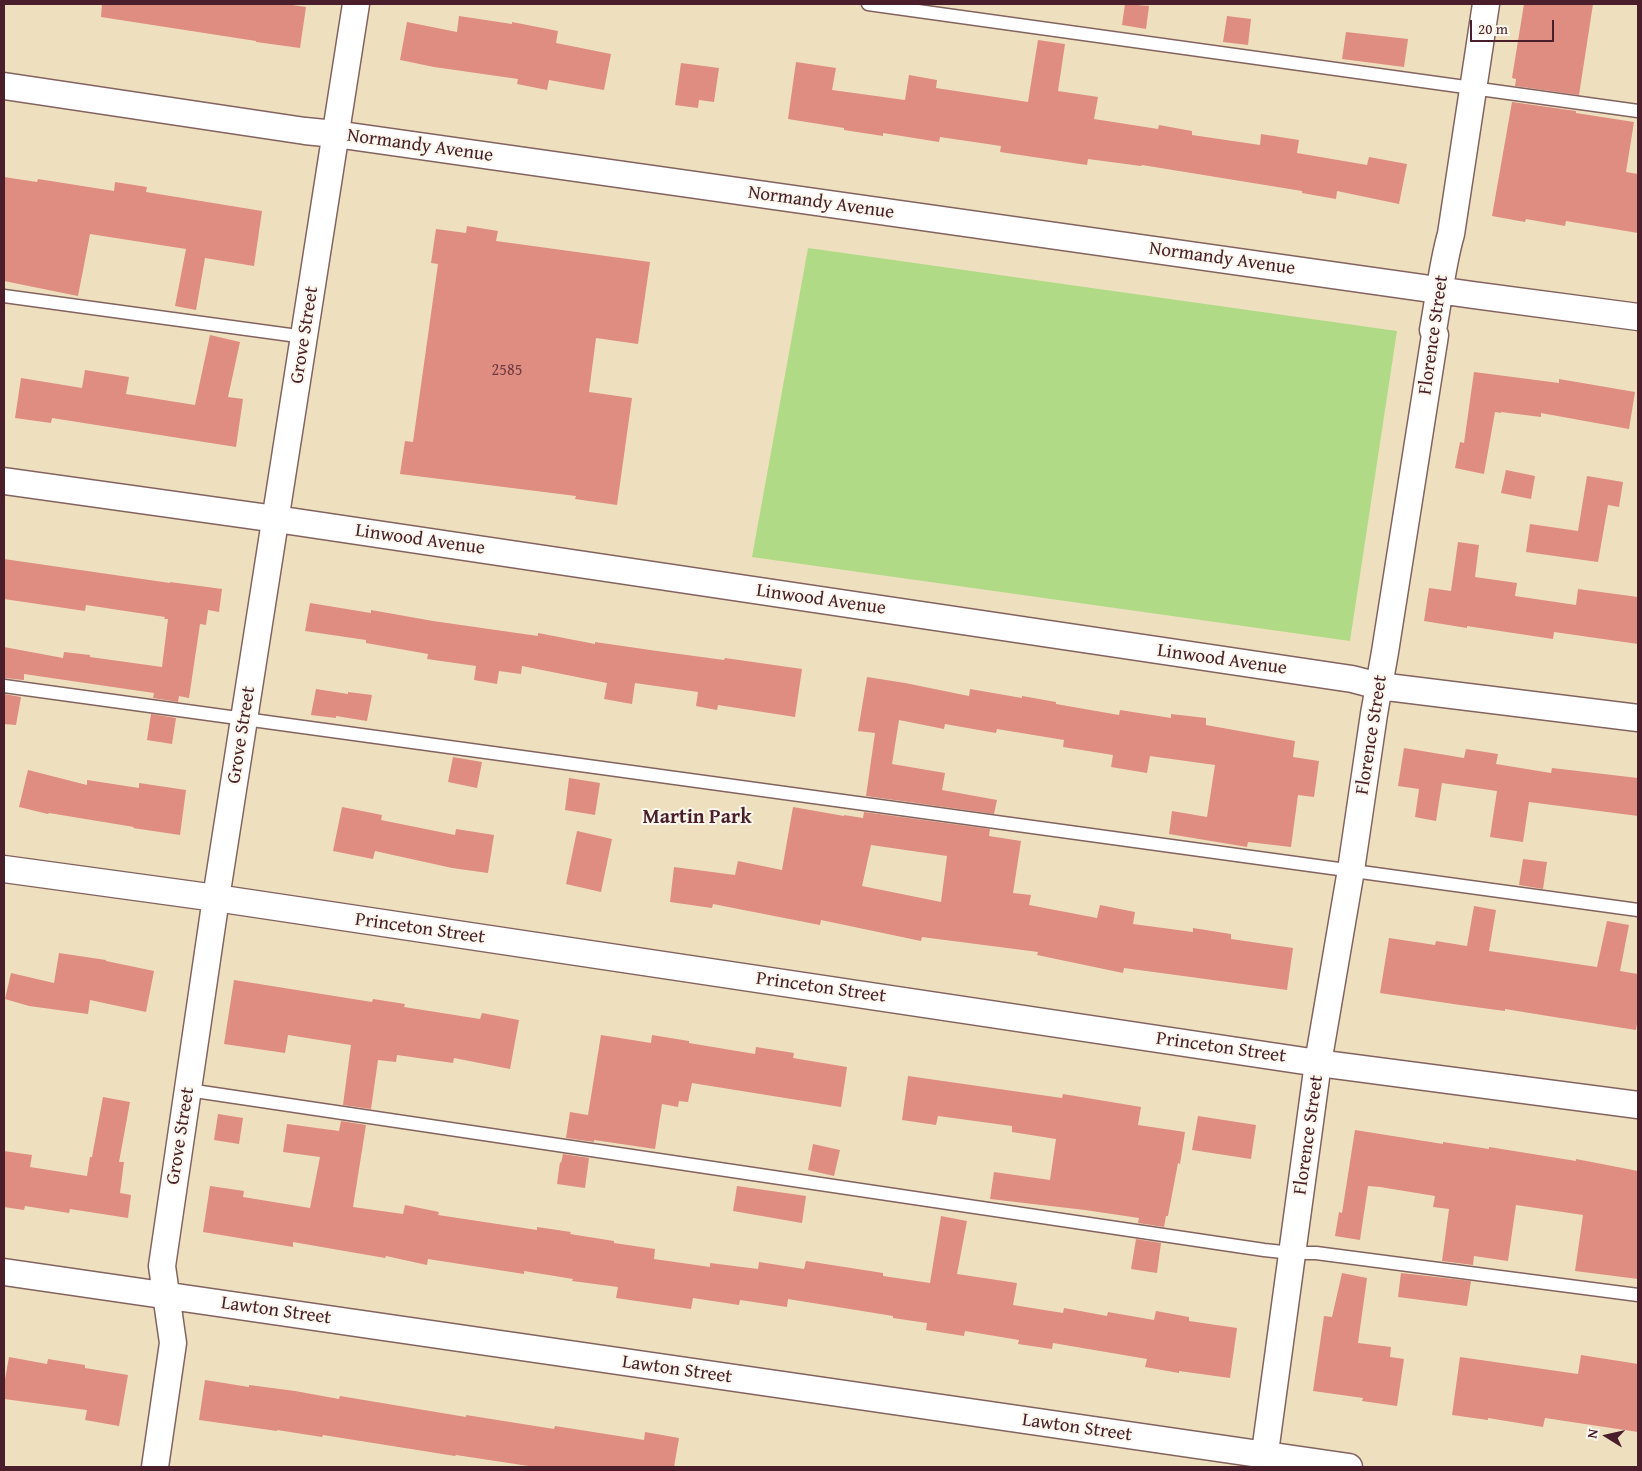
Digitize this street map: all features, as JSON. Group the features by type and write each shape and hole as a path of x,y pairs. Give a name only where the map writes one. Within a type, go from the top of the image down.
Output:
{"street":[{"name":"Grove Street","path":"155,1467 173,1343 162,1266 216,898 356,4"},
{"name":"Florence Street","path":"1264,1461 1318,1062 1351,870 1435,335 1433,330 1486,4"},
{"name":"Normandy Avenue","path":"4,86 305,131 1440,291 1638,317"},
{"name":"Linwood Avenue","path":"4,481 276,519 1342,678 1379,686 1638,718"},
{"name":"Princeton Street","path":"4,869 216,898 1318,1062 1638,1104"},
{"name":"Lawton Street","path":"4,1272 1264,1461 1350,1467"}],"lane":[{"path":"868,4 1638,111"},
{"path":"4,296 305,338"},
{"path":"4,686 1638,910"},
{"path":"188,1090 1292,1253 1316,1253 1638,1295"}],"green space":[{"path":"808,248 1397,331 1350,641 752,557"}],"building":[{"path":"102,4 285,4 306,7 300,48 101,17"},
{"path":"1125,4 1149,6 1146,29 1122,25"},
{"path":"1524,4 1593,4 1579,95 1515,86 1516,79 1512,78"},
{"path":"459,16 512,24 512,22 558,31 556,43 611,54 604,90 549,80 547,90 517,84 518,79 434,67 400,60 407,22 457,32"},
{"path":"1227,16 1251,19 1248,45 1223,42"},
{"path":"1346,32 1408,39 1404,67 1342,59"},
{"path":"1038,40 1065,44 1058,91 1098,97 1094,119 1158,129 1159,125 1192,131 1192,135 1260,145 1261,134 1299,140 1297,153 1367,165 1369,157 1407,164 1399,204 1337,191 1336,199 1302,193 1302,191 1142,165 1088,159 1087,165 1000,152 1001,146 940,137 939,142 883,133 883,136 788,119 796,62 836,68 832,90 905,100 909,75 937,80 936,88 1028,102"},
{"path":"681,63 719,68 714,102 699,100 698,108 675,105"},
{"path":"1512,102 1634,122 1626,172 1638,174 1638,233 1566,221 1565,226 1526,219 1525,222 1492,216"},
{"path":"4,177 37,182 38,179 114,191 115,182 147,187 146,192 262,211 254,266 205,258 196,310 175,306 186,249 90,234 78,296 4,281"},
{"path":"467,226 498,231 496,241 650,262 638,344 596,338 589,392 632,398 617,505 575,499 576,496 400,474 405,441 413,442 438,264 431,263 436,229 466,233"},
{"path":"210,335 240,342 228,397 243,399 236,447 52,418 51,423 15,418 21,378 82,388 85,370 129,377 126,394 195,405"},
{"path":"1474,372 1559,383 1559,379 1635,392 1629,429 1541,413 1541,417 1495,412 1484,474 1455,468 1460,442 1464,443"},
{"path":"1506,470 1535,476 1531,499 1501,493"},
{"path":"1587,476 1623,482 1619,507 1608,505 1598,562 1526,552 1530,524 1578,531"},
{"path":"1458,542 1479,545 1475,577 1517,583 1515,596 1576,605 1578,589 1638,597 1638,644 1554,632 1553,639 1424,621 1429,588 1451,591"},
{"path":"4,559 222,589 219,612 208,610 206,625 200,624 189,698 179,696 178,702 153,698 154,693 24,674 24,680 4,678 4,647 63,658 64,652 162,667 168,619 86,605 85,611 4,599"},
{"path":"310,603 371,613 371,610 538,636 538,633 595,644 595,642 802,669 795,717 718,705 717,710 696,706 698,692 635,683 632,704 604,699 607,683 522,666 521,674 499,671 497,684 474,680 476,666 427,659 428,654 366,643 366,640 305,631"},
{"path":"867,677 969,696 970,689 1022,698 1022,696 1119,715 1120,710 1171,718 1171,714 1206,718 1206,725 1295,741 1293,757 1319,761 1314,797 1298,795 1291,847 1248,842 1247,847 1169,834 1172,811 1207,817 1215,765 1150,756 1147,773 1111,767 1113,755 1063,747 1064,740 997,729 996,733 945,724 944,729 899,720 892,764 945,773 942,790 997,800 994,814 866,796 875,733 858,731"},
{"path":"316,689 348,694 348,692 372,695 367,721 336,716 336,718 311,715"},
{"path":"4,694 21,697 16,725 4,724"},
{"path":"151,714 176,718 172,744 147,740"},
{"path":"1404,748 1464,758 1466,749 1498,754 1496,764 1551,773 1552,768 1638,778 1638,816 1529,802 1523,842 1490,837 1497,791 1442,783 1436,821 1415,817 1419,789 1398,786"},
{"path":"453,757 482,762 477,788 448,782"},
{"path":"28,770 87,785 87,780 139,788 139,783 186,790 180,835 48,814 19,807"},
{"path":"569,778 600,783 595,815 565,810"},
{"path":"342,807 382,815 381,820 455,835 456,829 494,835 488,873 452,868 375,851 373,859 333,851"},
{"path":"793,807 844,816 863,818 864,812 990,829 989,836 1021,841 1013,893 1031,895 1029,905 1097,918 1100,905 1135,912 1133,924 1193,932 1193,928 1231,934 1231,939 1293,948 1287,990 1124,968 1123,973 1037,955 1038,952 922,937 921,941 821,920 820,925 713,904 712,908 670,902 674,867 735,875 738,861 782,870","holes":["871,845 947,856 941,902 862,886"]},
{"path":"577,831 612,839 601,892 566,884"},
{"path":"1523,859 1547,862 1543,889 1519,885"},
{"path":"1474,906 1496,910 1489,951 1597,967 1607,921 1629,925 1620,971 1638,974 1638,1018 1636,1030 1505,1009 1505,1011 1380,993 1389,938 1435,945 1436,941 1467,946"},
{"path":"59,953 106,960 154,971 146,1012 90,1000 88,1014 29,1006 5,999 11,973 54,983"},
{"path":"234,980 372,1002 373,999 405,1004 404,1007 480,1019 482,1013 519,1020 510,1069 454,1058 453,1063 397,1055 396,1062 378,1060 371,1109 343,1105 351,1045 288,1035 285,1053 224,1044"},
{"path":"601,1035 651,1043 652,1035 755,1054 756,1047 794,1053 793,1058 847,1067 841,1107 692,1083 688,1102 679,1101 678,1107 662,1104 655,1149 566,1138 570,1112 588,1115"},
{"path":"908,1076 1062,1098 1063,1094 1141,1107 1138,1125 1185,1132 1180,1164 1178,1163 1168,1216 1166,1216 1164,1227 1138,1223 1139,1218 990,1199 994,1172 1050,1180 1056,1139 1012,1132 1012,1126 938,1116 936,1125 902,1120"},
{"path":"103,1097 130,1102 119,1162 124,1162 120,1193 131,1195 128,1218 70,1209 69,1213 25,1206 24,1210 4,1207 4,1151 32,1155 30,1167 87,1176"},
{"path":"218,1114 243,1118 239,1144 214,1140"},
{"path":"1198,1116 1256,1125 1251,1159 1192,1150"},
{"path":"341,1121 366,1125 353,1207 403,1214 405,1205 439,1212 438,1215 537,1230 537,1227 571,1232 570,1234 614,1241 614,1243 655,1249 654,1259 710,1267 710,1263 758,1269 759,1262 804,1269 806,1261 883,1273 883,1276 930,1283 941,1216 967,1221 957,1274 1017,1283 1013,1305 1063,1313 1064,1308 1107,1316 1108,1312 1154,1320 1156,1311 1189,1317 1189,1321 1237,1328 1230,1378 1179,1371 1179,1373 1145,1367 1147,1359 1053,1343 1052,1349 1018,1344 1019,1340 965,1331 964,1336 926,1330 927,1323 788,1299 787,1307 740,1300 739,1305 693,1298 691,1309 616,1298 618,1287 572,1281 573,1279 524,1271 524,1274 428,1259 427,1265 386,1256 385,1258 293,1242 293,1247 203,1232 210,1186 244,1191 243,1197 310,1208 320,1157 283,1152 287,1124 339,1131"},
{"path":"1355,1130 1443,1144 1443,1142 1489,1149 1489,1147 1576,1161 1576,1159 1638,1171 1638,1279 1575,1271 1583,1215 1516,1205 1508,1261 1474,1256 1473,1265 1442,1261 1449,1209 1433,1207 1435,1196 1380,1187 1368,1186 1360,1240 1335,1236 1339,1212 1342,1213"},
{"path":"813,1144 840,1150 834,1176 808,1170"},
{"path":"563,1154 589,1158 585,1188 557,1184"},
{"path":"737,1186 806,1196 802,1223 733,1211"},
{"path":"1136,1239 1161,1243 1157,1273 1131,1269"},
{"path":"1342,1273 1367,1278 1358,1343 1391,1347 1390,1357 1404,1359 1397,1406 1362,1401 1363,1398 1313,1391 1324,1316 1332,1317"},
{"path":"1401,1273 1471,1281 1467,1306 1398,1297"},
{"path":"1581,1355 1638,1364 1638,1432 1545,1418 1543,1427 1488,1418 1488,1420 1452,1415 1460,1357 1578,1374"},
{"path":"9,1357 47,1364 48,1359 85,1365 85,1368 128,1375 119,1426 85,1420 87,1410 4,1399 4,1385"},
{"path":"205,1380 249,1387 249,1385 295,1391 339,1399 340,1396 466,1417 466,1415 554,1429 555,1426 644,1440 645,1432 679,1438 674,1467 535,1467 323,1435 322,1437 199,1420"}],"district":[{"name":"Martin Park","path":"697,818"}]}
